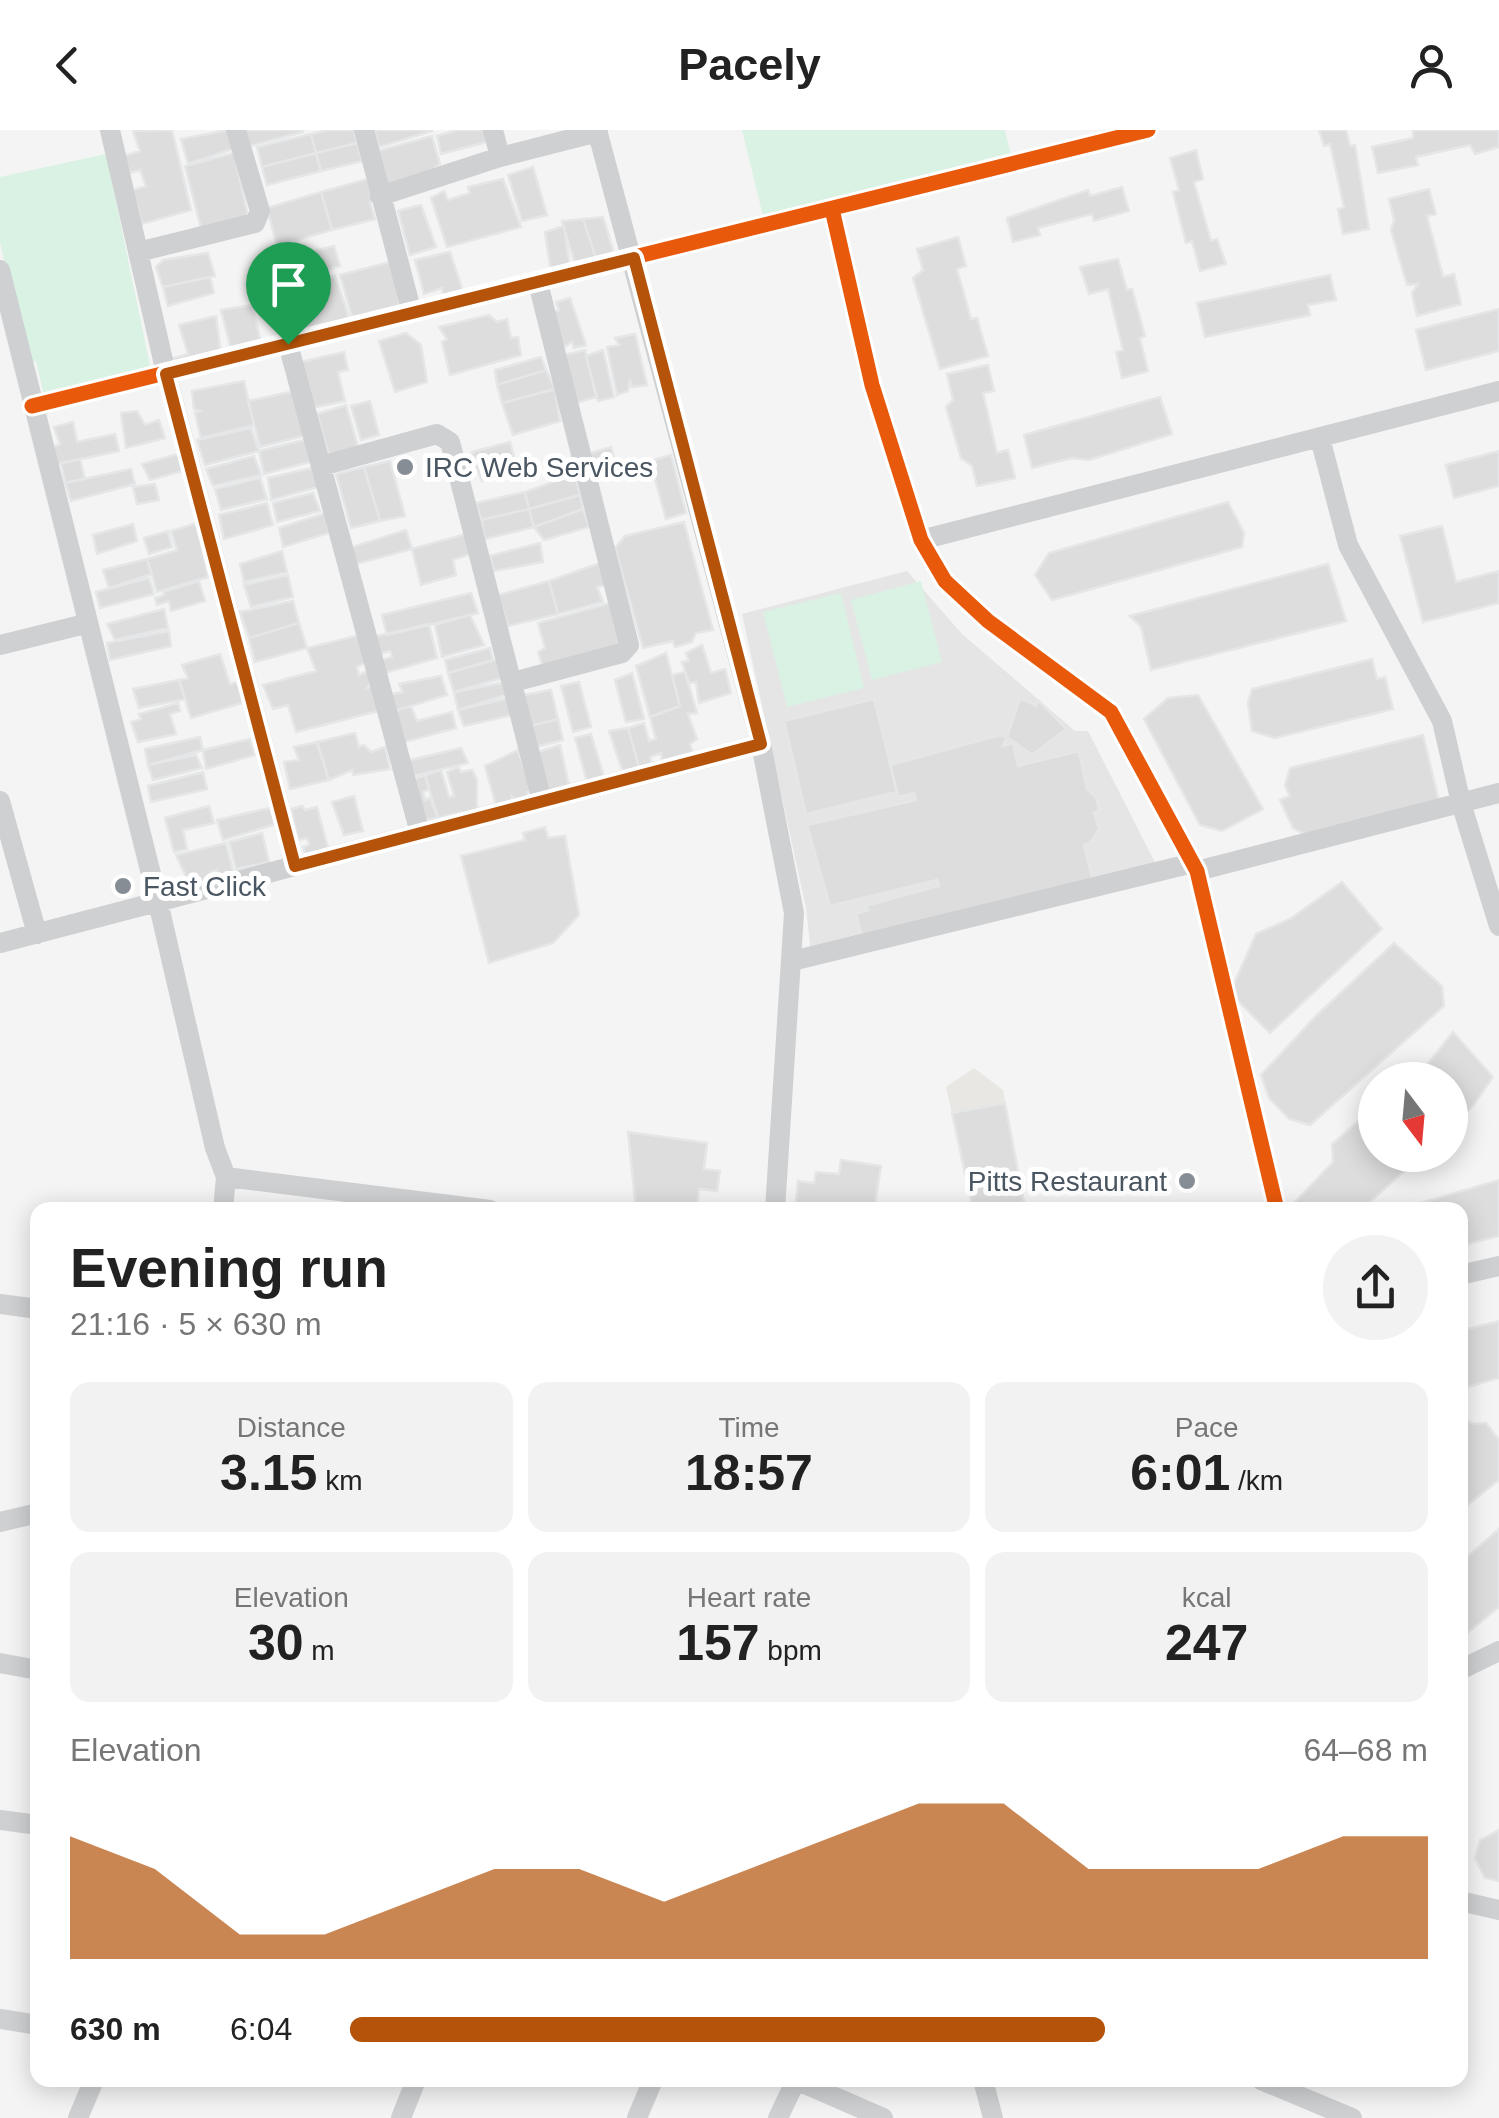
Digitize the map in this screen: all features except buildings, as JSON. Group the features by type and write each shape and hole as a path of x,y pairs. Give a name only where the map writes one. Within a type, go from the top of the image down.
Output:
{"street":[{"path":"110,130 166,374 295,866"},
{"path":"138,252 255,223 260,212 236,130"},
{"path":"364,130 412,313"},
{"path":"493,130 500,157"},
{"path":"32,406 1148,130"},
{"path":"380,196 500,157 598,131 761,744 794,913 777,1202"},
{"path":"832,210 872,385 921,540 945,581 988,621 1111,712 1195,867 1275,1202"},
{"path":"0,270 158,902 215,1148 226,1177 224,1202"},
{"path":"512,682 622,653 629,645 538,283"},
{"path":"288,344 420,833"},
{"path":"921,540 1499,391"},
{"path":"321,466 437,434 450,442 542,801"},
{"path":"1320,438 1348,545 1442,721 1461,803 1499,926"},
{"path":"0,645 86,624"},
{"path":"0,943 761,744"},
{"path":"792,961 1499,793"},
{"path":"0,801 4,832 36,934"},
{"path":"226,1177 426,1202"},
{"path":"1468,1273 1499,1266"},
{"path":"0,1304 30,1309"},
{"path":"0,1522 30,1515"},
{"path":"1468,1666 1499,1651"},
{"path":"0,1663 30,1669"},
{"path":"0,1820 30,1824"},
{"path":"1468,1903 1499,1910"},
{"path":"0,2019 30,2025"},
{"path":"78,2118 91,2087"},
{"path":"401,2118 413,2087"},
{"path":"638,2118 650,2087"},
{"path":"778,2118 793,2087"},
{"path":"812,2087 883,2118"},
{"path":"984,2087 993,2118"},
{"path":"1277,2087 1352,2118"}],"shaded area":[{"path":"907,571 962,634 1075,731 1088,731 1163,878 812,962 806,908 742,614"},
{"path":"974,1068 1003,1090 1024,1202 971,1202 946,1087"}],"green space":[{"path":"742,130 1005,130 1013,163 765,224"},
{"path":"106,154 152,375 45,400 36,361 27,362 0,242 0,177"},
{"path":"921,581 942,662 872,680 851,600"},
{"path":"841,593 864,688 787,707 763,612"}],"cycle path":[{"path":"32,406 1148,130"},
{"path":"832,209 872,385 921,540 945,581 988,621 1111,712 1197,871 1275,1202"}],"place":[{"name":"IRC Web Services","path":"405,467"},
{"name":"Fast Click","path":"123,886"},
{"name":"Pitts Restaurant","path":"1187,1181"}],"route":[{"path":"634,258 761,744 295,866 166,374 288,344 634,258"}]}
